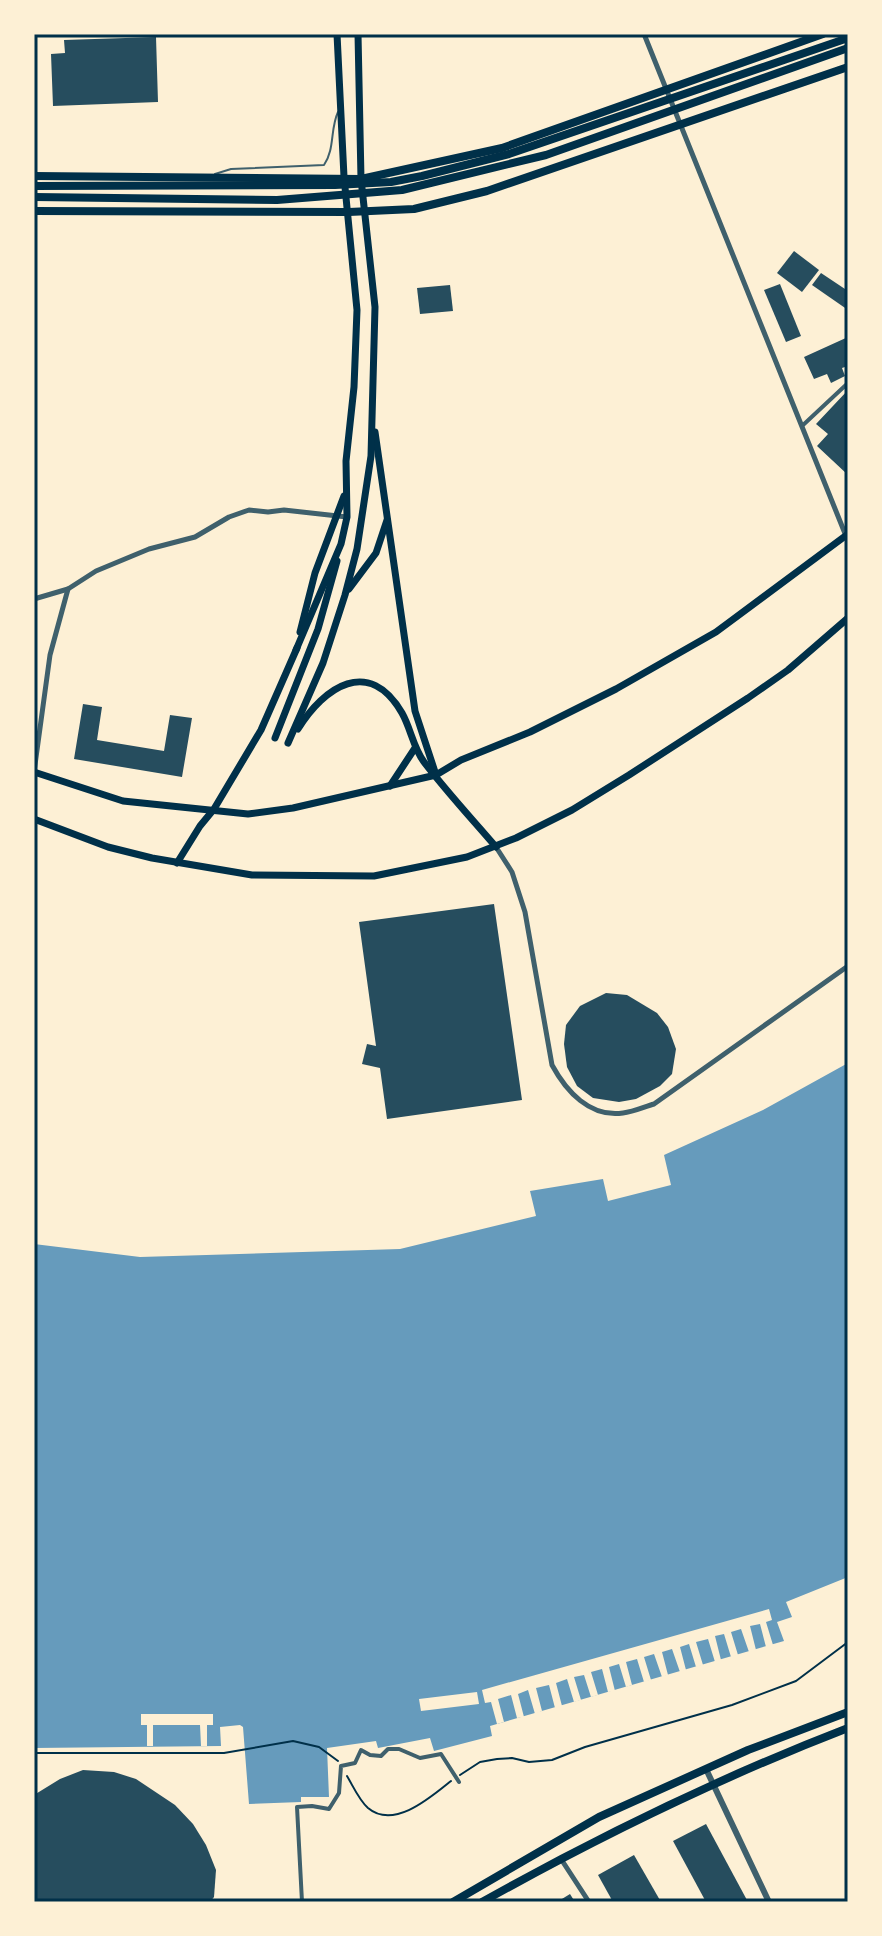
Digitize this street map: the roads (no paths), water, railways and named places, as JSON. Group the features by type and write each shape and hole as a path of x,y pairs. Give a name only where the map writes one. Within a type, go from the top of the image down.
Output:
{"main road":[{"path":"275,738 318,629 347,517 346,461 354,387 357,310 344,177 337,34"},
{"path":"358,34 361,179 375,307 371,456 362,522 345,595 323,663 288,743 311,709 331,690 349,683 364,683 386,691 412,732 415,748 496,847"},
{"path":"34,176 361,179 502,148 823,34"},
{"path":"34,186 391,182 509,154 848,38"},
{"path":"34,197 277,200 402,190 546,155 848,48"},
{"path":"34,211 349,212 414,209 487,191 848,67"},
{"path":"371,410 415,711 436,775"},
{"path":"296,650 315,573 347,486"},
{"path":"345,595 376,553 388,518"},
{"path":"34,772 123,801 248,814 293,808 436,775 461,760 530,732 616,689 716,632 847,537"},
{"path":"177,863 214,809 261,730 341,544"},
{"path":"34,819 108,847 177,863 252,875 374,876 467,857 496,847 572,810 629,775 788,670 848,618"},
{"path":"390,786 415,748"},
{"path":"453,1902 599,1817 748,1750 848,1712"},
{"path":"482,1902 598,1838 759,1762 848,1728"}],"street":[{"path":"644,34 800,427 847,537"},
{"path":"800,427 848,383"},
{"path":"34,599 68,589 96,571 149,549 195,537 229,517 249,510 284,510 347,517"},
{"path":"34,772 50,655 68,589"},
{"path":"496,847 512,872 525,912 552,1065 563,1086 576,1099 596,1109 621,1114 654,1104 848,966"},
{"path":"302,1902 297,1807 329,1809 339,1793 341,1764 355,1763 361,1750 381,1756 388,1749 399,1749 420,1758 441,1754 457,1780"},
{"path":"706,1769 769,1902"},
{"path":"561,1859 589,1902"}],"lane":[{"path":"211,177 231,169 324,165 331,150 334,121 341,108"}],"water":[{"path":"848,1063 848,1577 786,1602 792,1617 777,1622 784,1641 490,1726 492,1736 434,1751 430,1738 378,1748 376,1741 327,1748 329,1797 301,1797 301,1802 249,1804 243,1727 240,1725 220,1727 221,1746 34,1748 34,1244 140,1257 400,1249 536,1216 530,1191 603,1179 608,1201 671,1185 664,1155 763,1110"}]}
